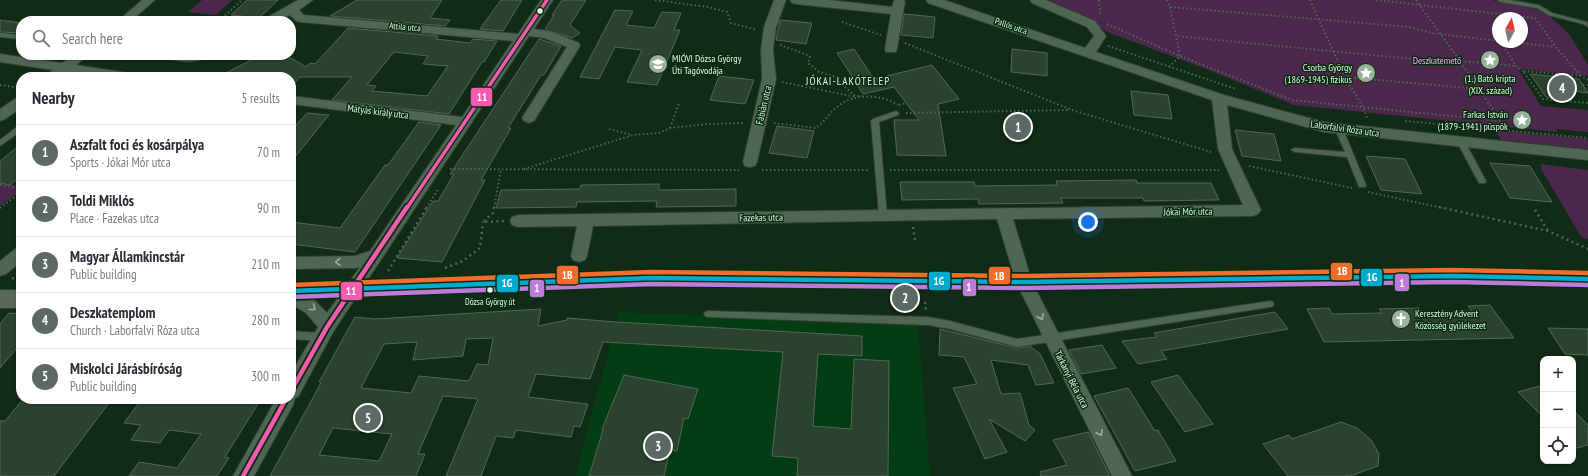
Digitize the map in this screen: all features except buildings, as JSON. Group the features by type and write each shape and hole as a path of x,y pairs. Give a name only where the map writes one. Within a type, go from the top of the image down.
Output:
{"street":[{"path":"130,16 149,0"},
{"path":"279,16 307,0"},
{"path":"296,382 324,332 376,256 445,169 466,122 547,0"},
{"name":"Fábián utca","path":"751,167 769,79 767,50 770,27 780,0"},
{"path":"796,0 898,5 892,43"},
{"name":"Pallós utca","path":"932,0 1092,47"},
{"path":"1036,0 1091,24 1100,36 1092,47"},
{"name":"Attila utca","path":"292,9 300,18 523,35"},
{"path":"523,35 546,34 574,46 529,118"},
{"name":"Laborfalvi Róza utca","path":"1092,47 1219,98 1276,115 1324,127 1588,154"},
{"path":"0,58 94,72"},
{"path":"60,72 76,60"},
{"name":"Jókai Mór utca","path":"1003,213 1253,210 1225,149 1219,98"},
{"name":"Mátyás király utca","path":"296,101 466,122"},
{"path":"0,116 16,105"},
{"name":"Fazekas utca","path":"518,221 1003,213"},
{"name":"Tárkányi Béla utca","path":"1003,213 1024,282 1122,476"},
{"path":"580,256 586,220"},
{"path":"296,263 355,262 376,256"},
{"path":"0,270 16,257"},
{"path":"296,291 651,278 1024,282 1453,276 1588,280"},
{"path":"0,299 16,299"},
{"path":"296,299 310,305 319,314 324,332"},
{"path":"243,476 283,404"}],"lane":[{"path":"1500,0 1539,7 1550,14 1588,25"},
{"path":"0,35 16,37"},
{"path":"883,215 875,121 896,113"},
{"path":"1339,129 1350,155 1361,189"},
{"path":"0,144 16,131"},
{"path":"1461,142 1482,181"},
{"path":"1295,150 1350,155"},
{"path":"708,314 928,321 950,325 1017,343 1270,304"},
{"path":"296,335 324,332"}],"path":[{"path":"224,16 242,0"},
{"path":"655,0 708,7 727,12 731,23 755,28 768,41 810,56 808,63 819,72 833,76 855,96 870,96 893,101"},
{"path":"1099,0 1101,22 1180,56 1292,100 1501,121 1416,0"},
{"path":"1167,0 1170,7 1180,56"},
{"path":"1310,0 1333,52 1363,107 1367,118"},
{"path":"1376,0 1541,19"},
{"path":"1170,7 1410,27 1440,34 1492,40"},
{"path":"1535,18 1556,47 1581,76 1588,80"},
{"path":"842,22 892,43 1072,110 1231,163 1361,189 1548,231 1588,249"},
{"path":"1176,36 1333,52 1516,66"},
{"path":"1528,44 1556,47"},
{"path":"1092,47 1170,66 1241,90"},
{"path":"1504,48 1516,66 1523,71 1543,99 1588,103"},
{"path":"1170,66 1180,56"},
{"path":"1523,71 1581,76"},
{"path":"1346,77 1479,89"},
{"path":"769,79 858,98"},
{"path":"0,85 16,87"},
{"path":"1583,85 1588,85"},
{"path":"816,128 821,125 839,106 858,98 870,96"},
{"path":"670,128 680,103"},
{"path":"898,105 896,113 1072,110"},
{"path":"1361,118 1375,119"},
{"path":"1398,121 1588,138"},
{"path":"522,169 633,135 659,133 670,128 734,122"},
{"path":"609,129 633,135"},
{"path":"445,169 751,167 879,170 1231,163"},
{"path":"443,269 463,261 480,248 483,222 493,213 502,169"},
{"path":"394,273 387,273 443,182"},
{"path":"0,186 16,188"},
{"path":"1400,195 1402,199"},
{"path":"0,208 16,196"},
{"path":"1535,210 1548,231"},
{"path":"483,222 518,221"}],"shaded area":[{"path":"619,312 918,324 930,476 575,476"}],"green space":[{"path":"202,0 232,0 216,15 188,12"},
{"name":"Deszkatemető","path":"1043,0 1492,0 1544,11 1569,34 1588,65 1588,76 1518,69 1541,106 1588,110 1588,132 1556,129 1558,132 1294,105 1206,69 1107,32 1093,22"},
{"path":"1495,130 1588,139 1588,149 1501,140"},
{"path":"1541,164 1588,170 1588,239 1582,238 1541,169"},
{"path":"0,181 16,186 16,194 0,206"}],"transit line":[{"name":"11","path":"296,382 327,327 547,0"},
{"name":"1B","path":"296,285 651,272 1024,276 1453,270 1588,273"},
{"name":"1G","path":"296,291 651,278 1024,282 1453,276 1588,279"},
{"name":"1","path":"296,297 651,284 1024,288 1453,282 1588,285"},
{"name":"11","path":"243,476 283,404"}],"place":[{"name":"(1.) Bató kripta (XIX. század)","path":"1490,60"},
{"name":"MIÓVI Dózsa György Úti Tagóvodája","path":"658,64"},
{"name":"Csorba György (1869-1945) fizikus","path":"1366,73"},
{"name":"Deszkatemplom","path":"1562,88"},
{"name":"Farkas István (1879-1941) püspök","path":"1522,120"},
{"name":"Aszfalt foci és kosárpálya","path":"1018,127"},
{"name":"Dózsa György út","path":"490,290"},
{"name":"Toldi Miklós","path":"905,298"},
{"name":"Keresztény Advent Közösség gyülekezet","path":"1401,319"},
{"name":"Miskolci Járásbíróság","path":"368,418"},
{"name":"Magyar Államkincstár","path":"658,446"}],"district":[{"name":"JÓKAI-LAKÓTELEP","path":"848,81"}]}
